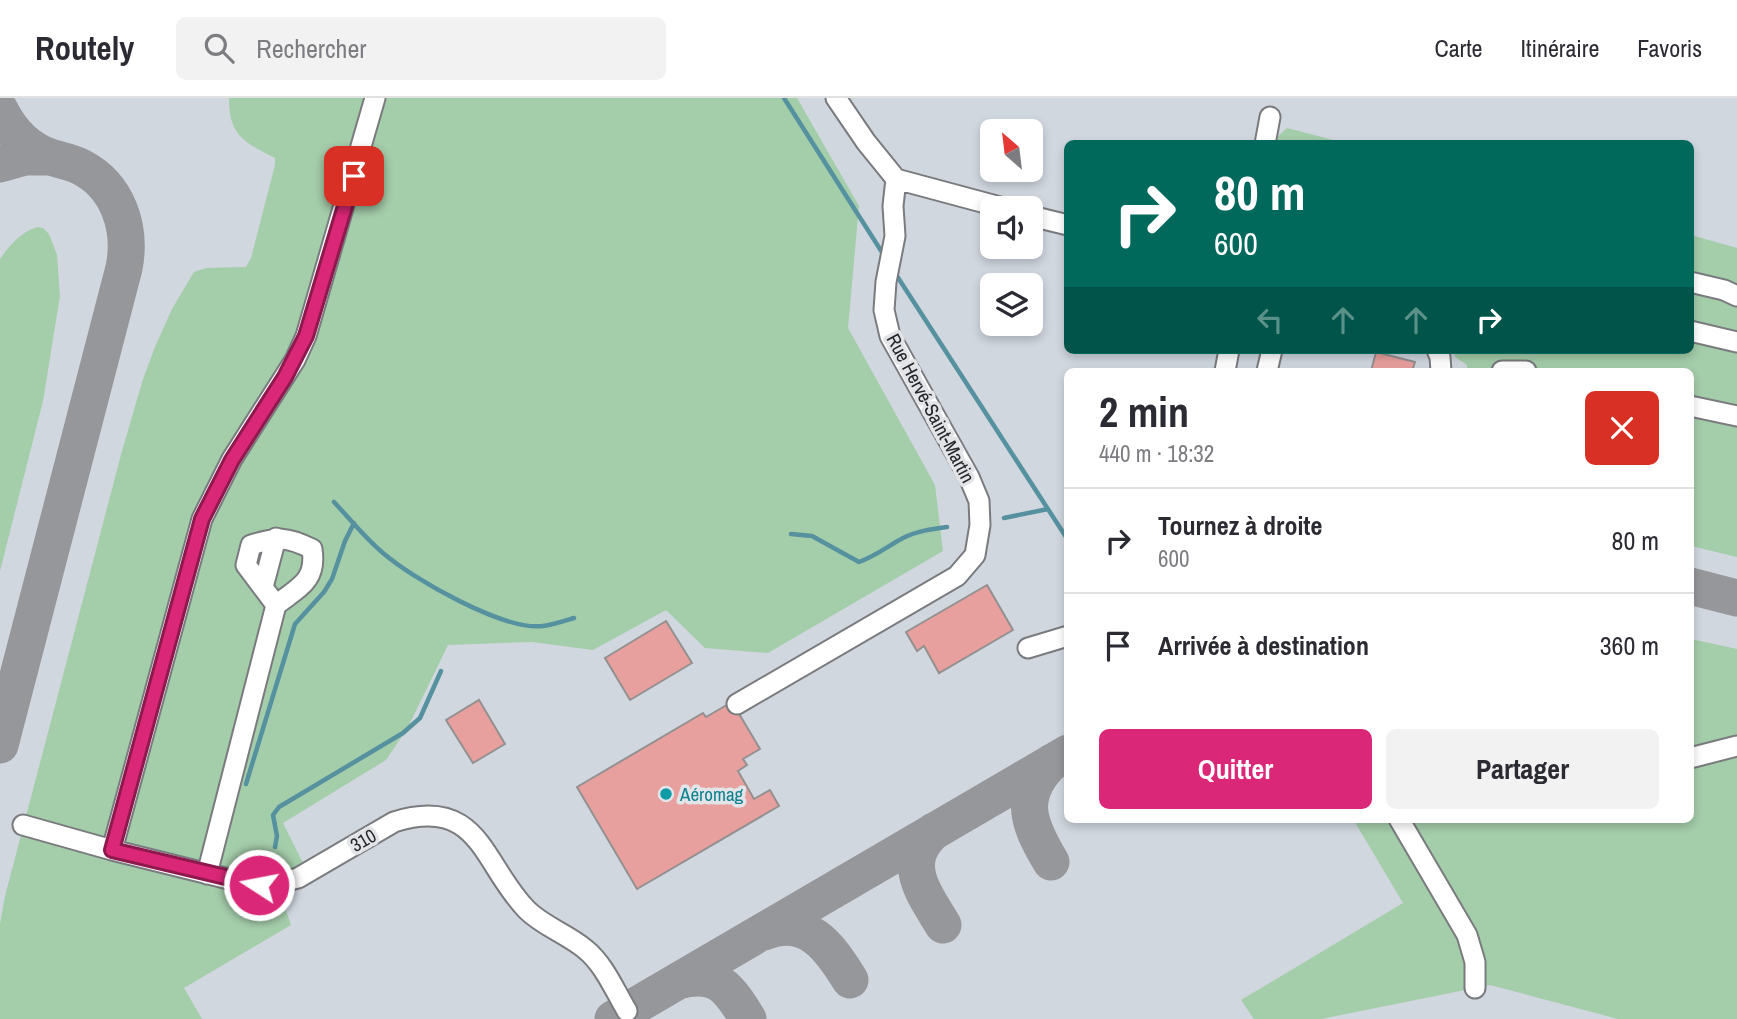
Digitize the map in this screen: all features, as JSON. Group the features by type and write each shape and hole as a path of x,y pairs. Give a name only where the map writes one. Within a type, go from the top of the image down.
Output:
{"lane":[{"path":"112,850 202,519 232,460 290,369 306,336 375,98"},
{"path":"836,98 896,179 980,202"},
{"path":"1266,140 1270,117"},
{"name":"Rue Hervé-Saint-Martin","path":"737,704 957,576 975,555 980,525 979,501 969,477 890,336 884,310 886,282 895,236 893,206 896,179"},
{"path":"1043,219 1064,224"},
{"path":"1694,283 1737,296"},
{"path":"1694,332 1737,342"},
{"path":"1694,407 1737,416"},
{"path":"207,874 276,604 311,577 314,563 312,549 292,539 276,538 263,587 276,604"},
{"path":"1028,648 1064,637"},
{"path":"1694,757 1737,746"},
{"name":"310","path":"23,825 250,884 280,884 298,878 394,822 411,817 440,817 456,822 485,847 517,898 530,913 586,949 596,960 627,1011"},
{"path":"1401,823 1467,935 1475,962 1475,988"}],"shaded area":[{"path":"0,98 1737,98 1737,1019 0,1019"}],"green space":[{"path":"229,98 797,98 859,206 848,328 935,485 943,551 768,653 705,648 666,610 593,650 532,642 448,645 407,729 386,760 283,823 304,865 279,891 291,925 184,988 202,1019 0,1019 0,924 5,896 143,379 172,309 194,272 206,268 246,267 251,258 275,165 275,158 247,142 235,129"},
{"path":"1287,128 1333,140 1274,140"},
{"path":"37,227 43,228 49,234 57,255 60,296 43,401 0,571 0,259 16,240"},
{"path":"1694,236 1737,248 1737,557 1694,547 1694,368 1467,368 1467,365 1455,357 1455,354 1694,354"},
{"path":"1694,640 1737,649 1737,1019 1618,1019 1490,985 1321,1019 1254,1019 1241,1000 1403,903 1355,823 1694,823"}],"building":[{"path":"1375,354 1415,362 1413,368 1372,368"},
{"path":"987,585 1013,630 939,673 924,646 917,651 906,632"},
{"path":"666,621 692,663 630,700 605,658"},
{"path":"479,700 505,744 473,763 446,720"},
{"name":"Aéromag","path":"732,702 760,749 743,759 747,765 738,771 754,799 770,790 779,806 637,889 577,787 703,713 706,717"}],"waterway":[{"path":"784,98 885,257"},
{"path":"895,273 1064,534"},
{"path":"334,502 383,553 415,576 460,601 483,612 526,625 543,626 574,618"},
{"path":"1004,518 1048,509"},
{"path":"246,784 295,624 332,579 354,523"},
{"path":"791,534 812,536 859,562 908,536 947,527"},
{"path":"275,847 277,836 273,815 279,807 403,733 420,718 441,671"}],"taxiway":[{"path":"0,110 9,126 27,144 42,154 81,167 104,185 119,210 126,238 124,268 0,745"},
{"path":"0,164 25,157 50,157"},
{"path":"1694,587 1737,598"},
{"path":"613,1019 1064,755"},
{"path":"1051,862 1032,823 1030,799 1041,775 1052,762"},
{"path":"934,831 924,843 916,866 923,890 943,925"},
{"path":"764,932 793,928 816,937 834,956 850,980"},
{"path":"678,981 703,978 720,984 735,998 748,1019"}],"place":[{"name":"Aéromag","path":"666,794"}],"route":[{"path":"259,885 112,850 202,519 232,460 285,377 306,336 354,176"}]}
